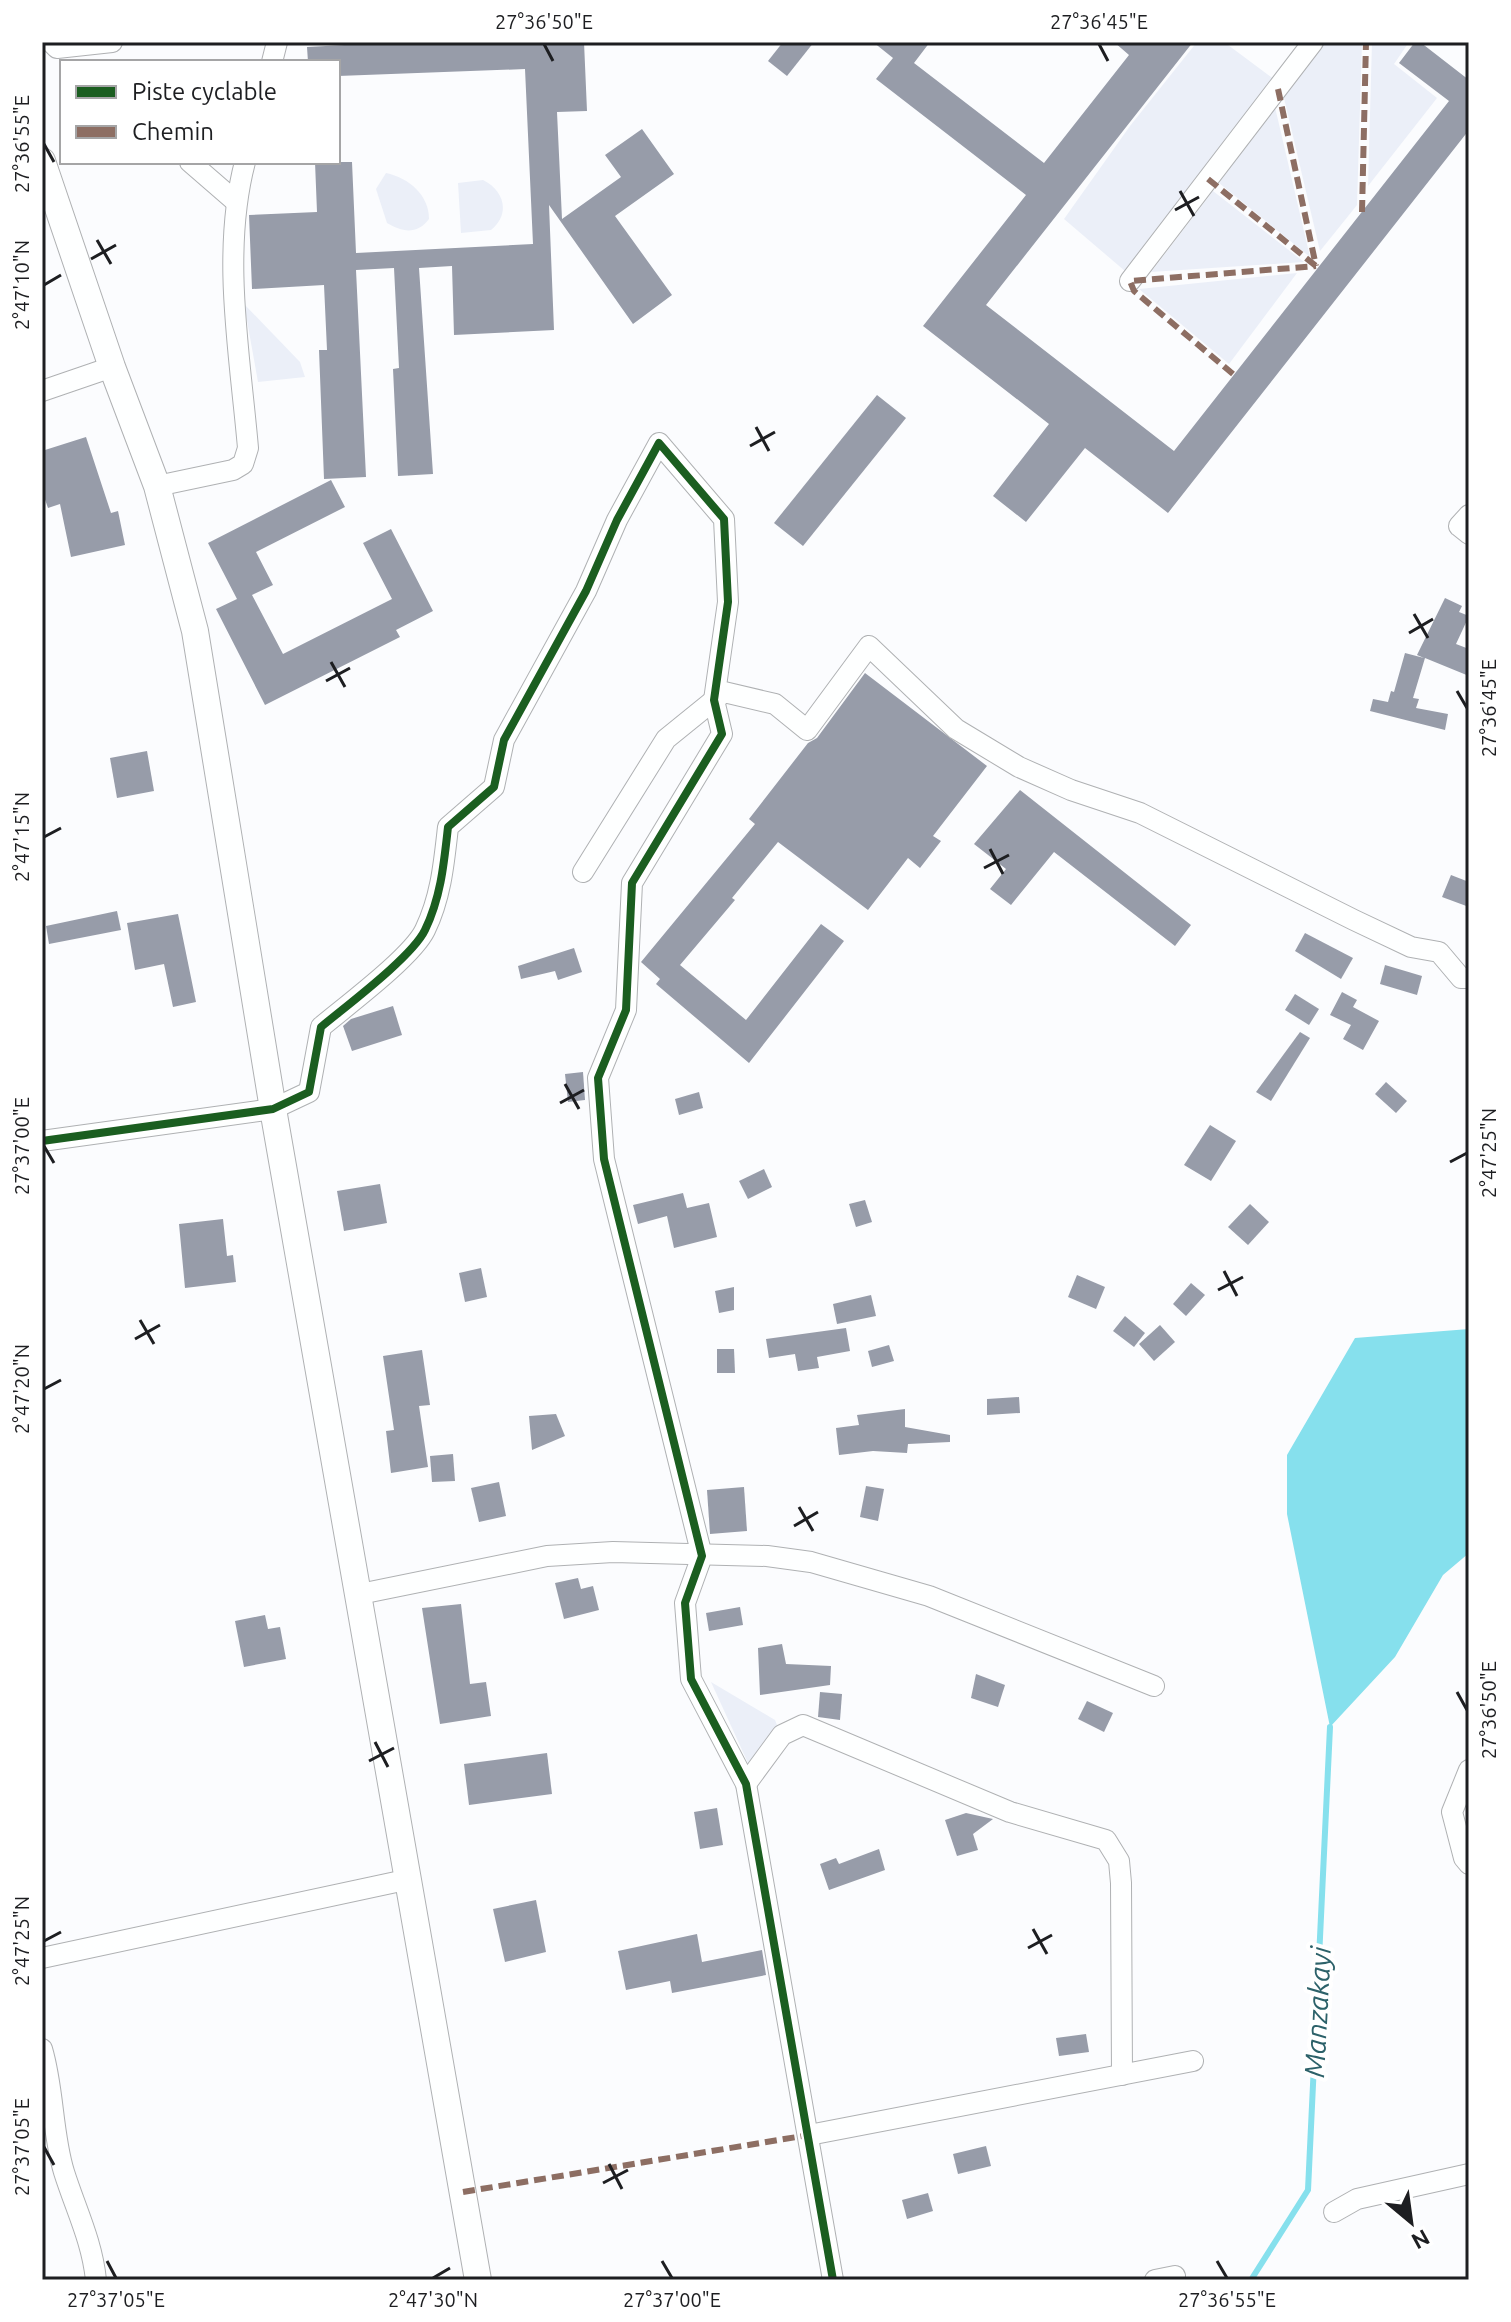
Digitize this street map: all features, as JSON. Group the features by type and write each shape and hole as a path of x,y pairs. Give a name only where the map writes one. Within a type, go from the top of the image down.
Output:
{"main road":[{"path":"42,161 112,367 157,486 195,631 273,1109 478,2280"}],"street":[{"path":"54,45 112,42"},
{"path":"1130,281 1313,42"},
{"path":"54,45 72,60"},
{"path":"192,164 235,201"},
{"path":"157,486 233,470 243,464 248,448 236,309 235,201 244,164"},
{"path":"42,391 112,367"},
{"path":"42,1141 273,1109 309,1092 321,1027 375,983 424,933 441,887 448,827 494,787 504,740 586,591 617,520 659,443 724,519 728,602 714,700 722,734 632,883 626,1010 598,1078 604,1159 702,1556 685,1603 691,1679 746,1784 833,2280"},
{"path":"1469,515 1459,526 1469,534"},
{"path":"583,872 666,739 724,692 775,704 807,730 869,646 956,729 1019,767 1071,790 1140,813 1411,947 1439,952 1461,978 1469,978"},
{"path":"360,1594 547,1556 613,1552 767,1556 811,1562 915,1592 1154,1686"},
{"path":"746,1784 782,1735 803,1725 1010,1812 1106,1840 1119,1861 1121,1883 1122,2075"},
{"path":"1469,1770 1452,1812 1464,1858 1469,1864"},
{"path":"42,1958 410,1879"},
{"path":"42,2049 49,2074 63,2170 93,2249 96,2280"},
{"path":"809,2135 1193,2061"},
{"path":"1334,2212 1357,2199 1397,2193 1435,2179 1469,2174"}],"shaded area":[{"path":"1197,42 1224,42 1275,80 1125,271 1064,219 1130,126"},
{"path":"1324,42 1362,42 1357,205 1320,251 1284,98"},
{"path":"1372,42 1409,42 1394,64 1437,98 1368,186"},
{"path":"1275,107 1310,257 1219,183"},
{"path":"386,173 410,183 426,202 429,219 419,228 404,230 387,223 376,189"},
{"path":"483,180 500,196 501,217 491,230 461,233 458,183"},
{"path":"1213,191 1304,262 1151,272"},
{"path":"1297,273 1229,364 1139,289"},
{"path":"244,304 300,362 305,377 258,382"},
{"path":"711,1682 775,1720 779,1730 763,1755 748,1763"}],"water":[{"path":"1469,1329 1469,1553 1443,1575 1395,1657 1330,1727 1287,1514 1287,1455 1355,1338"}],"building":[{"path":"401,42 584,42 587,111 557,112 562,219 621,177 605,155 642,129 674,174 615,216 672,295 633,324 549,205 554,330 454,335 452,266 419,268 433,474 398,476 393,369 399,368 394,268 356,270 366,477 324,479 319,350 327,350 324,285 252,289 249,215 317,212 315,164 352,162 356,253 533,244 525,69 340,76 340,60 308,60 307,47"},
{"path":"783,42 814,42 787,76 768,61"},
{"path":"873,42 930,42 914,63 1044,163 1129,55 1114,42 1193,42 986,305 1174,451 1449,101 1399,63 1415,42 1420,42 1469,80 1469,130 1168,513 1085,448 1026,522 993,496 1049,424 923,326 1026,195 876,79 893,58"},
{"path":"877,395 906,418 803,546 774,523"},
{"path":"86,437 111,513 118,511 125,545 71,557 60,504 48,508 42,491 42,470 45,450"},
{"path":"331,480 345,507 256,552 273,585 252,595 283,654 392,599 363,543 391,529 433,611 396,630 400,637 265,705 216,609 237,599 208,543"},
{"path":"1445,598 1462,606 1459,612 1469,616 1456,644 1469,649 1469,676 1425,658 1413,698 1419,699 1416,708 1448,714 1445,730 1370,711 1373,699 1388,702 1405,653 1424,658 1417,655"},
{"path":"865,673 987,766 933,836 941,841 920,868 908,858 868,910 778,842 732,898 735,900 680,965 746,1020 821,924 844,941 749,1063 656,984 660,979 641,962 755,824 749,819 808,743 817,738"},
{"path":"147,751 154,791 117,798 110,758"},
{"path":"1020,790 1191,925 1175,946 1054,852 1011,905 990,889 1006,869 974,844"},
{"path":"1451,875 1469,882 1469,907 1442,897"},
{"path":"117,911 121,930 49,944 46,926"},
{"path":"178,914 196,1002 173,1007 164,964 135,970 127,923"},
{"path":"1305,933 1353,958 1341,979 1295,951"},
{"path":"574,948 582,972 558,980 555,971 521,979 518,966"},
{"path":"1385,965 1422,976 1417,995 1380,984"},
{"path":"1342,992 1357,1000 1353,1007 1379,1021 1363,1050 1343,1039 1351,1025 1330,1015"},
{"path":"1295,994 1319,1009 1309,1025 1285,1010"},
{"path":"393,1006 402,1035 352,1051 343,1026 351,1019"},
{"path":"1300,1032 1310,1038 1271,1101 1256,1092"},
{"path":"583,1072 585,1100 568,1102 565,1074"},
{"path":"1386,1082 1407,1101 1396,1113 1375,1094"},
{"path":"699,1092 703,1108 679,1115 675,1099"},
{"path":"1210,1125 1236,1141 1211,1181 1184,1165"},
{"path":"764,1169 772,1187 748,1199 739,1181"},
{"path":"380,1184 387,1223 344,1231 337,1191"},
{"path":"683,1193 687,1208 709,1203 717,1237 674,1248 667,1216 638,1224 633,1205"},
{"path":"865,1200 872,1222 856,1227 849,1204"},
{"path":"1250,1204 1269,1222 1248,1245 1228,1227"},
{"path":"223,1219 227,1256 233,1255 236,1282 185,1288 179,1224"},
{"path":"481,1268 487,1297 465,1302 459,1273"},
{"path":"1077,1275 1105,1287 1096,1309 1068,1297"},
{"path":"1191,1283 1205,1295 1186,1316 1173,1304"},
{"path":"734,1287 734,1310 719,1313 715,1291"},
{"path":"871,1295 876,1316 837,1324 833,1304"},
{"path":"1125,1316 1145,1333 1134,1347 1113,1331"},
{"path":"1160,1325 1175,1342 1154,1361 1139,1344"},
{"path":"846,1328 850,1351 817,1357 819,1368 798,1371 795,1354 769,1358 766,1339"},
{"path":"889,1345 894,1361 872,1367 868,1351"},
{"path":"717,1349 734,1349 735,1373 717,1373"},
{"path":"422,1350 430,1405 419,1406 428,1467 391,1473 386,1431 394,1430 383,1356"},
{"path":"1019,1397 1020,1413 987,1415 987,1399"},
{"path":"905,1409 905,1427 950,1435 950,1442 908,1444 907,1453 873,1451 839,1455 836,1428 859,1425 857,1415"},
{"path":"556,1414 565,1436 532,1450 529,1416"},
{"path":"453,1454 455,1481 432,1482 430,1456"},
{"path":"499,1482 506,1516 479,1522 471,1488"},
{"path":"866,1486 884,1489 878,1521 860,1517"},
{"path":"744,1487 747,1531 710,1534 707,1490"},
{"path":"578,1578 581,1589 593,1586 599,1610 564,1619 555,1583"},
{"path":"461,1604 470,1684 486,1682 491,1716 440,1724 422,1608"},
{"path":"740,1607 743,1625 709,1631 706,1613"},
{"path":"265,1615 268,1629 280,1627 286,1659 244,1667 235,1621"},
{"path":"782,1644 786,1664 831,1666 830,1685 760,1695 758,1648"},
{"path":"976,1674 1005,1685 998,1707 971,1698"},
{"path":"820,1692 842,1694 840,1720 818,1717"},
{"path":"1087,1701 1113,1713 1104,1732 1078,1719"},
{"path":"547,1753 552,1794 469,1805 464,1764"},
{"path":"717,1808 723,1845 700,1849 694,1812"},
{"path":"966,1813 993,1819 973,1834 978,1850 957,1856 945,1820"},
{"path":"879,1849 885,1870 829,1890 820,1864 836,1858 839,1864"},
{"path":"536,1900 546,1952 505,1962 493,1909"},
{"path":"697,1934 702,1962 762,1950 766,1975 672,1993 670,1981 626,1990 618,1951"},
{"path":"1086,2034 1089,2052 1059,2056 1056,2038"},
{"path":"986,2146 991,2166 958,2174 953,2154"},
{"path":"928,2193 933,2211 907,2219 902,2200"}],"waterway":[{"name":"Manzakayi","path":"1251,2280 1308,2190 1330,1727"}],"marked path":[{"path":"1362,212 1366,42"},
{"path":"1278,89 1316,266"},
{"path":"1208,179 1316,266"},
{"path":"1233,374 1134,291 1130,281 1316,266"},
{"path":"463,2192 809,2135"}],"cycle path":[{"path":"42,1141 273,1109 309,1092 321,1027 407,954 425,930 438,892 448,827 494,787 504,740 586,591 617,520 659,443 724,519 728,602 714,700 722,734 632,883 626,1010 598,1078 604,1159 702,1556 685,1603 691,1679 746,1784 833,2280"}]}
